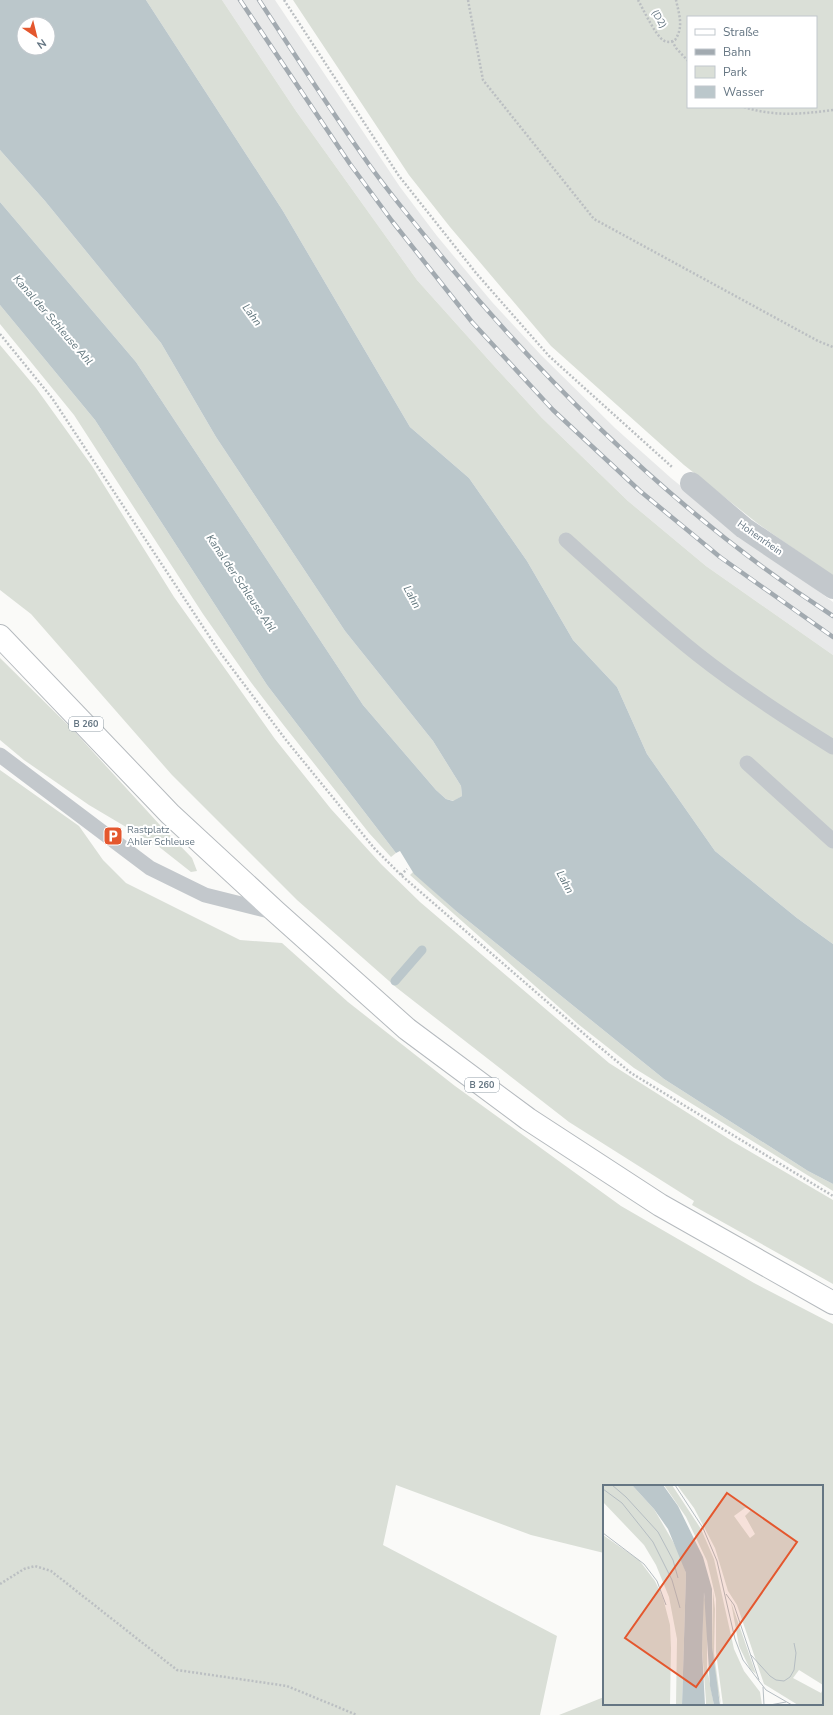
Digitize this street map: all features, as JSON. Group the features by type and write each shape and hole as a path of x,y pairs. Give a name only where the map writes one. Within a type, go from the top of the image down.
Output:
{"main road":[{"name":"B 260","path":"0,636 170,814 276,912 407,1029 528,1119 660,1205 833,1303"}],"street":[{"name":"Hohenrhein","path":"691,483 744,528 833,588"}],"lane":[{"path":"566,540 621,590 698,655 783,716 833,747"},
{"path":"0,755 150,868 205,895 276,912"},
{"path":"747,763 833,841"}],"path":[{"path":"284,0 399,176 476,274 549,356 630,431 691,483"},
{"path":"468,0 483,80 594,219 818,341 833,346"},
{"name":"(D2)","path":"638,0 661,39 664,41 672,41 678,36 680,30 676,0"},
{"path":"672,41 676,48 687,60"},
{"path":"748,108 772,114 799,114 833,110"},
{"path":"0,334 52,398 219,651 286,740 374,848 401,875 631,1073 833,1196"},
{"path":"401,875 407,869"},
{"path":"0,1584 24,1569 35,1566 52,1571 177,1670 287,1686 357,1715"}],"shaded area":[{"path":"222,0 275,0 400,187 437,236 492,302 541,355 615,428 671,478 719,517 833,602 833,655 706,566 628,501 542,418 417,280 296,111"}],"green space":[{"path":"146,0 222,0 296,111 417,280 542,418 628,501 706,566 833,655 833,944 797,918 715,851 647,754 617,687 573,640 527,561 469,478 410,427 283,211"},
{"path":"293,0 833,0 833,576 757,523 684,465 551,346 450,227 409,175"},
{"path":"0,150 45,201 161,343 216,437 345,631 433,741 461,786 462,796 454,801 446,799 436,790 363,705 136,362 0,202"},
{"path":"0,305 95,420 267,685 396,853 391,857 369,833 250,681 203,614 74,415 0,324"},
{"path":"0,345 36,388 92,466 174,597 275,739 331,809 381,864 420,902 609,1063 732,1141 833,1200 833,1284 692,1205 694,1201 569,1122 397,988 297,900 172,775 31,614 0,590"},
{"path":"0,658 74,731 192,858 197,871 191,872 158,846 89,805 24,760 0,740"},
{"path":"0,770 79,826 103,860 126,883 240,940 282,943 348,1002 455,1086 621,1206 754,1283 833,1324 833,1715 559,1715 603,1697 603,1705 823,1705 823,1485 603,1485 603,1553 531,1535 396,1485 383,1545 557,1636 540,1715 0,1715"},
{"path":"413,872 456,911 664,1079 808,1171 833,1184 833,1191 634,1068 578,1024 410,875"}],"water":[{"path":"0,0 146,0 283,211 410,427 469,478 527,561 573,640 617,687 647,754 715,851 797,918 833,944 833,1184 808,1171 664,1079 456,911 414,874 400,851 396,853 267,685 95,420 0,305 0,202 136,362 363,705 436,790 446,799 453,801 462,796 461,786 433,741 345,631 216,437 161,343 45,201 0,150"}],"waterway":[{"path":"395,981 422,950"}],"railway":[{"path":"240,0 350,164 392,221 472,322 553,410 640,491 720,557 833,637"},
{"path":"259,0 336,117 383,184 447,263 534,362 580,409 676,498 726,539 779,579 833,616"}],"place":[{"name":"Rastplatz Ahler Schleuse","path":"113,836"}],"water label":[{"name":"Lahn","path":"252,315"},
{"name":"Kanal der Schleuse Ahl","path":"53,320"},
{"name":"Kanal der Schleuse Ahl","path":"241,583"},
{"name":"Lahn","path":"412,597"},
{"name":"Lahn","path":"565,882"}]}
